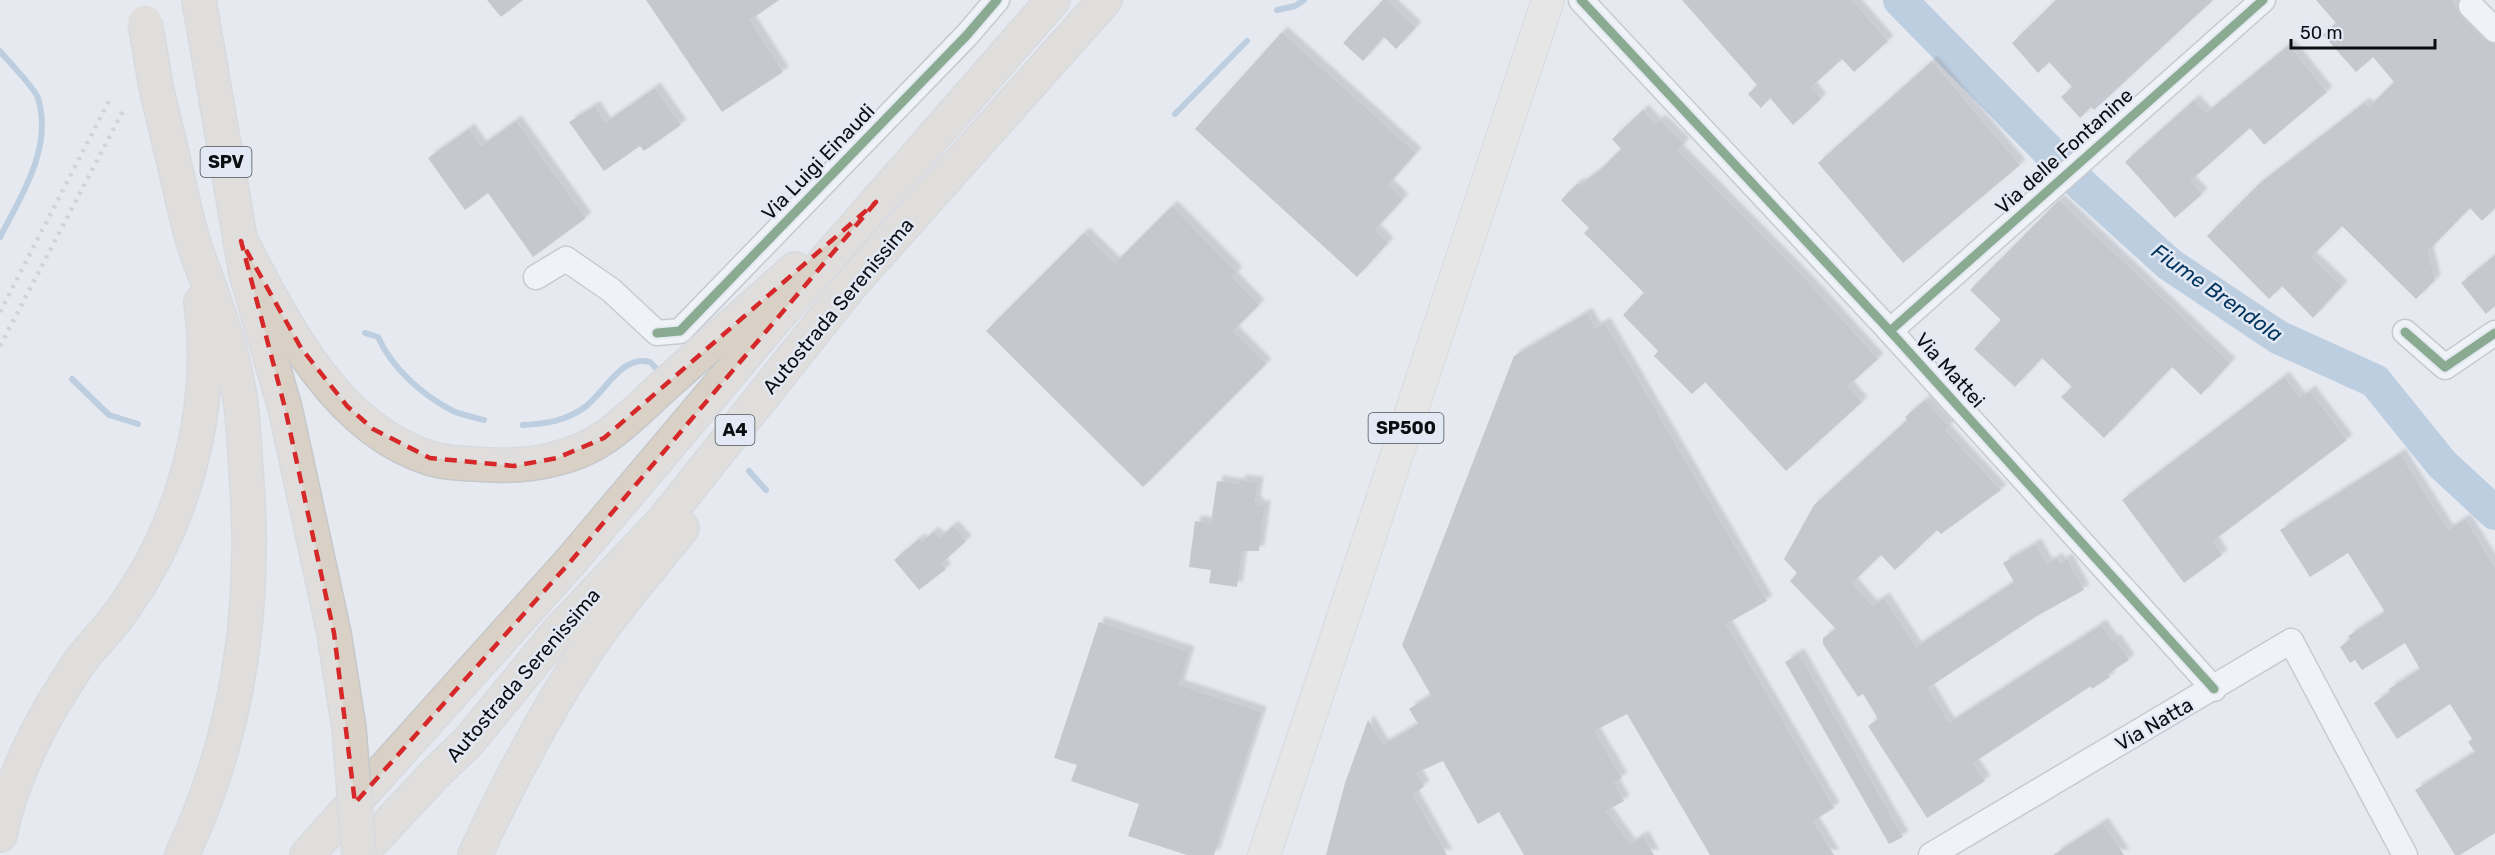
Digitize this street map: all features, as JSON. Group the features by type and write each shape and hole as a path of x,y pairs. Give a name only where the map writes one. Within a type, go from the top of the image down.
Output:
{"highway":[{"name":"SPV","path":"199,0 241,241"},
{"name":"Autostrada Serenissima","path":"307,855 571,561 653,466 733,367 1053,0"},
{"name":"Autostrada Serenissima","path":"359,855 436,772 469,741 559,631 664,520 850,286 1105,0"},
{"name":"SPV","path":"144,11 156,87 194,244"},
{"path":"241,241 301,348 347,406 373,429 397,444 430,458 464,464 514,466 557,458 604,438 807,258 876,202"},
{"path":"241,241 246,273 285,408 334,633 349,728 359,855"},
{"path":"0,835 10,795 35,737 78,665 132,595 160,544 182,494 195,446 204,373 205,346 194,244"},
{"path":"182,855 227,734 244,639 250,577 251,534 244,434 237,378 216,300 194,244"},
{"path":"475,855 503,794 579,662 612,616 825,352 888,245"}],"main road":[{"name":"SP500","path":"1264,855 1548,0"}],"street":[{"name":"Via Luigi Einaudi","path":"536,277 567,259 610,290 657,333 680,331 967,35 997,0"},
{"name":"Via Mattei","path":"1581,0 1890,331 2214,688"},
{"name":"Via delle Fontanine","path":"1890,331 2046,190 2263,0"},
{"path":"2471,6 2495,30"},
{"path":"2405,332 2445,367 2495,333"},
{"name":"Via Natta","path":"1931,855 2291,641 2406,855"}],"highlighted area":[{"path":"876,202 571,561 355,803 334,633 285,408 241,241 301,348 347,406 373,429 430,458 514,466 557,458 604,438"}],"building":[{"path":"487,0 523,0 501,17"},
{"path":"646,0 779,0 750,20 783,72 722,112"},
{"path":"1383,0 1387,0 1416,27 1396,49 1384,37 1363,61 1343,43"},
{"path":"1682,0 1852,0 1888,41 1854,72 1842,59 1811,87 1821,99 1793,125 1770,98 1761,108 1748,94 1757,85"},
{"path":"2056,0 2213,0 2094,110 2091,107 2080,118 2061,97 2072,87 2049,62 2038,73 2012,43"},
{"path":"2316,0 2452,0 2461,16 2485,40 2495,44 2495,208 2482,221 2470,208 2428,251 2435,280 2416,299 2342,226 2311,257 2342,286 2313,318 2282,286 2269,299 2207,236 2259,184 2364,103 2369,107 2394,82 2373,57 2356,72 2323,35 2336,23"},
{"path":"1282,32 1416,153 1388,185 1403,199 1375,230 1388,243 1357,277 1195,129"},
{"path":"2289,45 2327,92 2264,145 2250,128 2190,181 2202,194 2175,218 2125,162 2194,100 2206,113"},
{"path":"1932,61 2020,165 1903,263 1818,163"},
{"path":"655,88 681,125 644,151 640,146 604,171 569,122 595,106 605,123"},
{"path":"1643,110 1656,124 1660,120 1684,143 1678,150 1811,285 1878,359 1848,386 1862,402 1786,471 1705,382 1692,394 1654,356 1658,351 1623,315 1644,293 1584,233 1589,228 1561,200 1578,183 1580,185 1601,169 1621,149 1612,139"},
{"path":"516,121 586,218 533,257 488,193 465,210 428,158 469,129 481,146"},
{"path":"2059,200 2230,363 2201,395 2172,367 2104,438 2061,397 2072,387 2042,358 2015,387 1974,349 2001,320 1970,290"},
{"path":"1172,206 1237,272 1232,277 1259,305 1233,331 1266,364 1143,487 986,331 1084,233 1115,263"},
{"path":"2495,255 2495,306 2486,314 2461,283"},
{"path":"1587,313 1595,328 1605,323 1767,601 1726,624 1834,808 1813,821 1834,855 1710,855 1627,714 1594,731 1622,778 1614,783 1624,801 1606,811 1630,844 1643,836 1654,855 1524,855 1499,812 1478,824 1443,761 1416,773 1424,786 1413,795 1447,855 1326,855 1345,783 1368,720 1383,745 1418,724 1409,709 1431,695 1402,645 1514,356"},
{"path":"2284,377 2300,398 2310,391 2347,440 2213,541 2222,555 2184,583 2122,500"},
{"path":"1925,400 1949,427 1945,430 2001,490 1941,534 1937,530 1895,570 1881,555 1852,583 1872,606 1884,598 1916,647 2014,582 2003,563 2036,544 2047,564 2057,558 2060,563 2067,559 2084,590 2037,616 1928,688 1949,723 2101,625 2112,641 2115,639 2129,660 2108,674 2110,677 2092,689 2091,686 1973,763 1985,781 1927,818 1868,726 1878,719 1863,694 1858,697 1823,644 1823,638 1836,629 1790,581 1797,573 1784,559 1814,505 1907,420 1905,417"},
{"path":"2400,454 2448,530 2465,519 2495,567 2495,833 2460,855 2455,855 2415,790 2475,752 2468,742 2472,739 2450,704 2397,739 2374,703 2390,692 2389,689 2420,669 2405,643 2362,670 2355,660 2350,663 2340,647 2350,639 2348,636 2385,612 2348,553 2310,577 2280,530"},
{"path":"1240,480 1258,482 1255,502 1258,502 1258,506 1265,506 1259,551 1242,551 1237,587 1209,583 1211,570 1189,567 1195,521 1211,523 1217,481 1239,484"},
{"path":"953,526 966,541 941,564 946,569 919,590 894,560 919,539 922,542 933,532 939,538"},
{"path":"1099,622 1189,652 1179,685 1261,712 1214,855 1187,855 1128,836 1139,804 1071,781 1077,765 1054,758"},
{"path":"1799,654 1903,837 1889,844 1785,662"},
{"path":"2103,823 2124,855 2053,855"}],"waterway":[{"path":"1277,10 1295,6 1304,0"},
{"name":"Fiume Brendola","path":"1900,0 2083,186 2169,264 2278,337 2375,381 2442,464 2495,513"},
{"path":"1175,114 1247,41"},
{"path":"0,51 36,94 42,116 41,134 33,170 0,237"},
{"path":"365,333 378,337 391,359 419,389 453,411 484,420"},
{"path":"523,425 555,421 578,412 614,376 631,364 640,361 650,362 657,369"},
{"path":"72,379 109,415 138,424"},
{"path":"749,471 766,490"}],"railway":[{"path":"0,312 110,99"},
{"path":"0,346 125,107"}],"cycle path":[{"path":"657,333 680,331 967,35 997,0"},
{"path":"1581,0 1890,331 2214,689"},
{"path":"1890,331 2263,0"},
{"path":"2405,332 2445,367 2495,333"}]}
